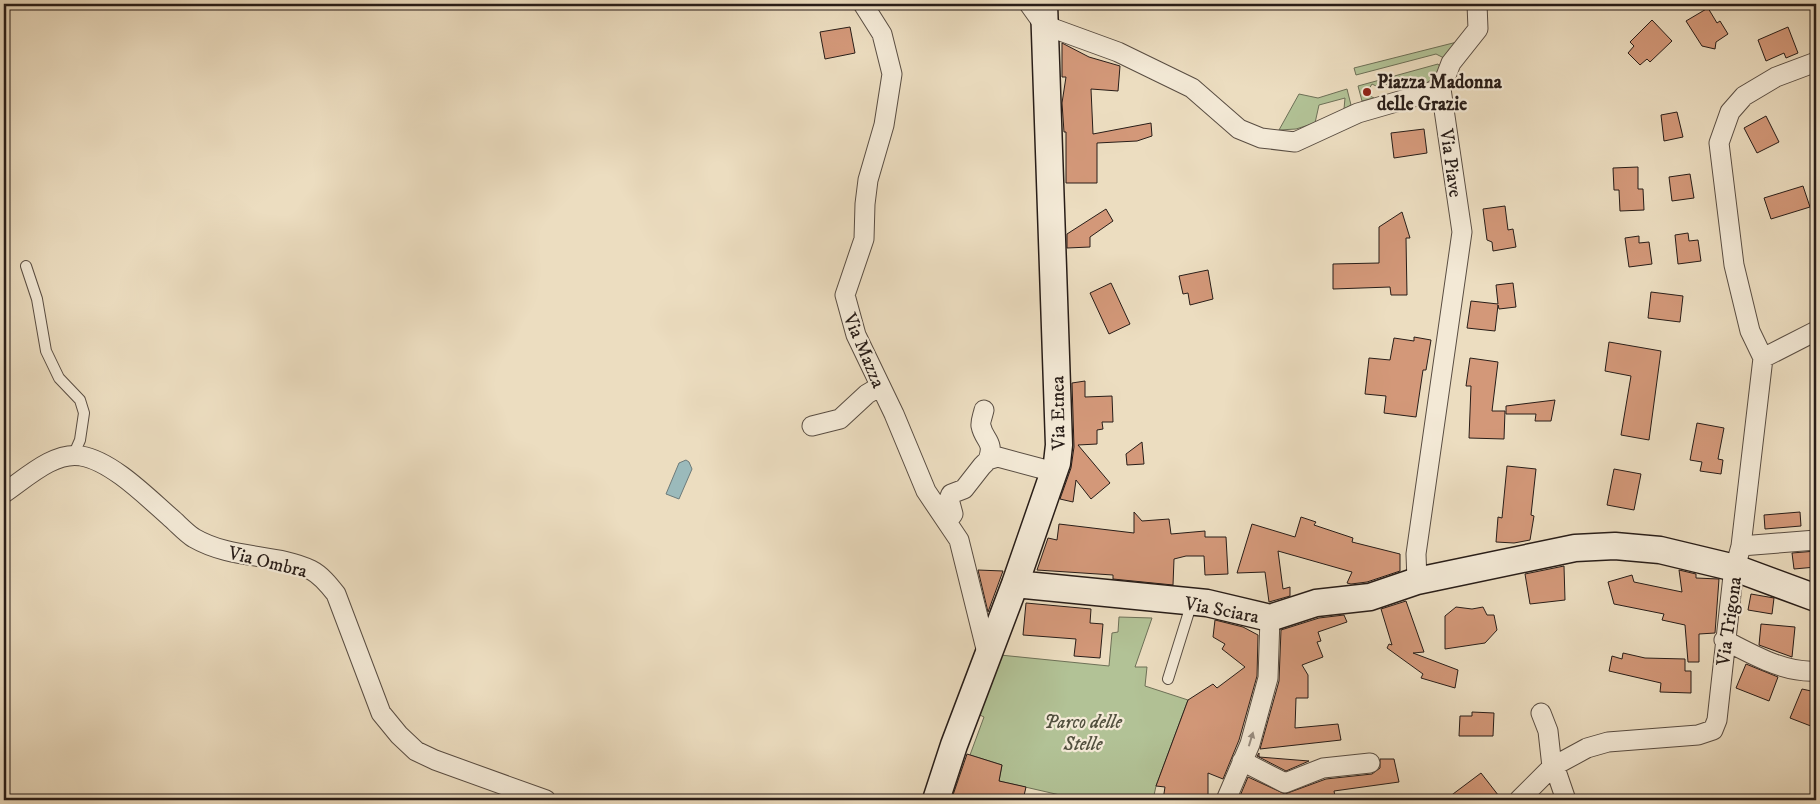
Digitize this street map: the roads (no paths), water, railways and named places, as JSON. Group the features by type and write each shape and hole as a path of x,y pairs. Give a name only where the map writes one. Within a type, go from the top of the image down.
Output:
{"street":[{"name":"Via Mazza","path":"863,4 882,34 892,74 884,125 868,180 864,239 845,295 856,335 879,387 894,414 926,491 958,540 988,657"},
{"path":"1029,4 1044,14 1192,88 1239,129 1261,138 1295,142 1358,113 1441,89 1451,63 1478,28 1477,4"},
{"name":"Via Etnea","path":"936,800 954,745 1015,584 1054,472 1059,445 1044,14"},
{"path":"1816,62 1776,77 1744,96 1730,112 1719,143 1734,265 1750,331 1763,358 1816,331"},
{"name":"Via Piave","path":"1417,581 1416,554 1462,232 1441,89"},
{"name":"Via Trigona","path":"1519,800 1553,766 1569,756 1608,742 1698,735 1713,730 1717,720 1724,640 1738,557 1763,358"},
{"path":"812,426 840,419 867,394 879,387"},
{"path":"947,522 953,514 949,499 952,494 964,489 988,460 991,451 990,441 981,426 984,410"},
{"name":"Via Ombra","path":"4,493 53,460 74,456 91,459 120,475 193,537 216,548 311,570 324,580 336,594 381,713 398,735 416,751 434,760 546,800"},
{"path":"988,460 998,457 1054,472"},
{"path":"1270,618 1316,603 1370,597 1417,581 1576,548 1615,546 1738,557 1816,540"},
{"path":"1738,557 1816,598"},
{"name":"Via Sciara","path":"1015,584 1193,601 1270,618 1268,678 1250,744 1226,800"},
{"path":"1724,640 1760,658 1794,670 1816,670"},
{"path":"1541,713 1548,732 1553,766 1566,800"},
{"path":"1242,761 1285,783 1323,768 1370,763"}],"lane":[{"path":"26,266 36,299 46,351 60,378 80,400 84,413 83,428 74,456"},
{"path":"1168,679 1193,601"}],"water":[{"path":"686,460 692,469 679,499 666,494 679,463"}],"place":[{"name":"Piazza Madonna delle Grazie","path":"1367,92"}],"park label":[{"name":"Parco delle Stelle","path":"1083,732"}]}
